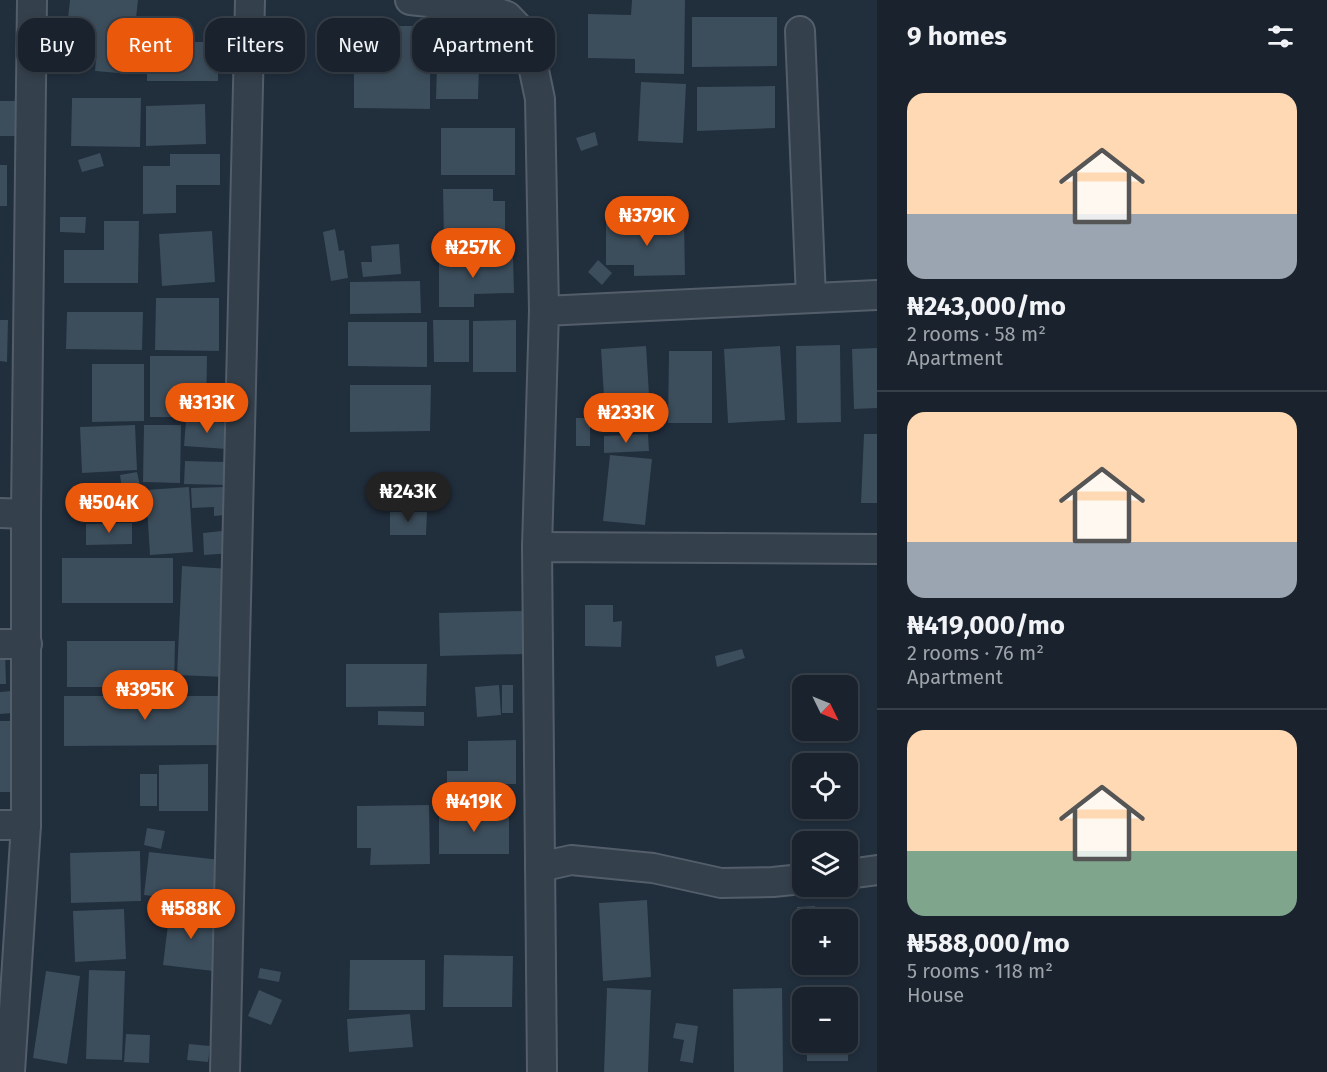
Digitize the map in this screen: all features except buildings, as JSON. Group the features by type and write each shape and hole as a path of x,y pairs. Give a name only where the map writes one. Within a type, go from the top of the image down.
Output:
{"street":[{"path":"10,1072 13,513 32,0"},
{"path":"225,1072 250,0"},
{"path":"410,0 484,8 507,16 527,37 540,99 544,311 537,547 542,1072"},
{"path":"800,31 811,298"},
{"path":"544,311 877,295"},
{"path":"537,547 877,549"},
{"path":"540,867 571,860 653,868 721,883 792,880"},
{"path":"858,873 877,870"}]}
